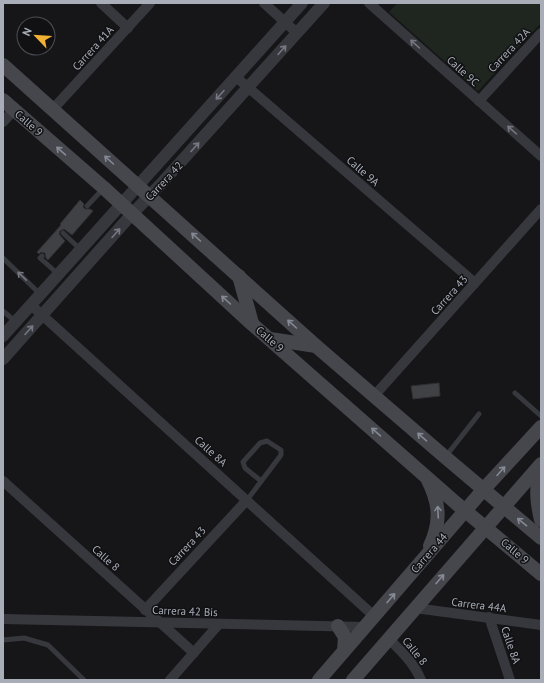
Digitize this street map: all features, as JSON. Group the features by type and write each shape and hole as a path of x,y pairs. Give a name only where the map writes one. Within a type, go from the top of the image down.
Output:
{"main road":[{"path":"3,65 316,346 541,538"},
{"name":"Calle 9","path":"3,100 104,188 252,324 466,511 541,574"},
{"path":"239,276 252,324"},
{"path":"270,339 316,346"},
{"name":"Carrera 44","path":"319,680 484,490 541,427"},
{"path":"353,680 541,464"},
{"path":"541,470 537,493 541,520"},
{"path":"422,561 436,534 438,520 437,504 433,490 426,476"},
{"path":"338,626 345,637 346,644 344,651"}],"street":[{"path":"101,3 128,28"},
{"name":"Carrera 41A","path":"53,110 150,3"},
{"path":"264,3 297,33"},
{"name":"Carrera 42","path":"3,336 302,3"},
{"name":"Carrera 42","path":"3,359 132,214 324,3"},
{"name":"Calle 9C","path":"369,3 541,156"},
{"name":"Carrera 42A","path":"479,101 541,33"},
{"name":"Calle 9A","path":"236,77 475,283"},
{"path":"3,122 14,110"},
{"name":"Carrera 43","path":"374,396 541,209"},
{"name":"Calle 8A","path":"31,305 247,500 370,622"},
{"name":"Calle 8","path":"3,481 194,653"},
{"name":"Carrera 43","path":"145,610 247,500"},
{"name":"Carrera 44A","path":"415,608 541,625"},
{"name":"Calle 8A","path":"489,617 510,680"},
{"name":"Carrera 42 Bis","path":"3,619 158,621 219,624 338,626 370,622"},
{"path":"170,680 219,624"},
{"name":"Calle 8","path":"389,639 409,660 421,680"}],"lane":[{"path":"87,206 104,188"},
{"path":"63,232 80,250"},
{"path":"42,256 40,258 58,274"},
{"path":"3,258 40,294"},
{"path":"3,311 16,322"},
{"path":"515,393 541,416"},
{"path":"445,457 479,414"},
{"path":"247,500 281,455 281,450 267,441 260,443 243,462 245,468 261,481"},
{"path":"3,640 24,638 48,645 84,680"}],"shaded area":[{"path":"397,3 541,3 541,23 478,91 389,12"}],"building":[{"path":"80,200 84,204 83,207 85,209 90,209 93,211 72,235 64,229 60,231 59,234 65,241 48,260 45,253 41,252 39,254 37,252 61,225 60,224"},
{"path":"439,383 440,396 413,399 411,386"}]}
